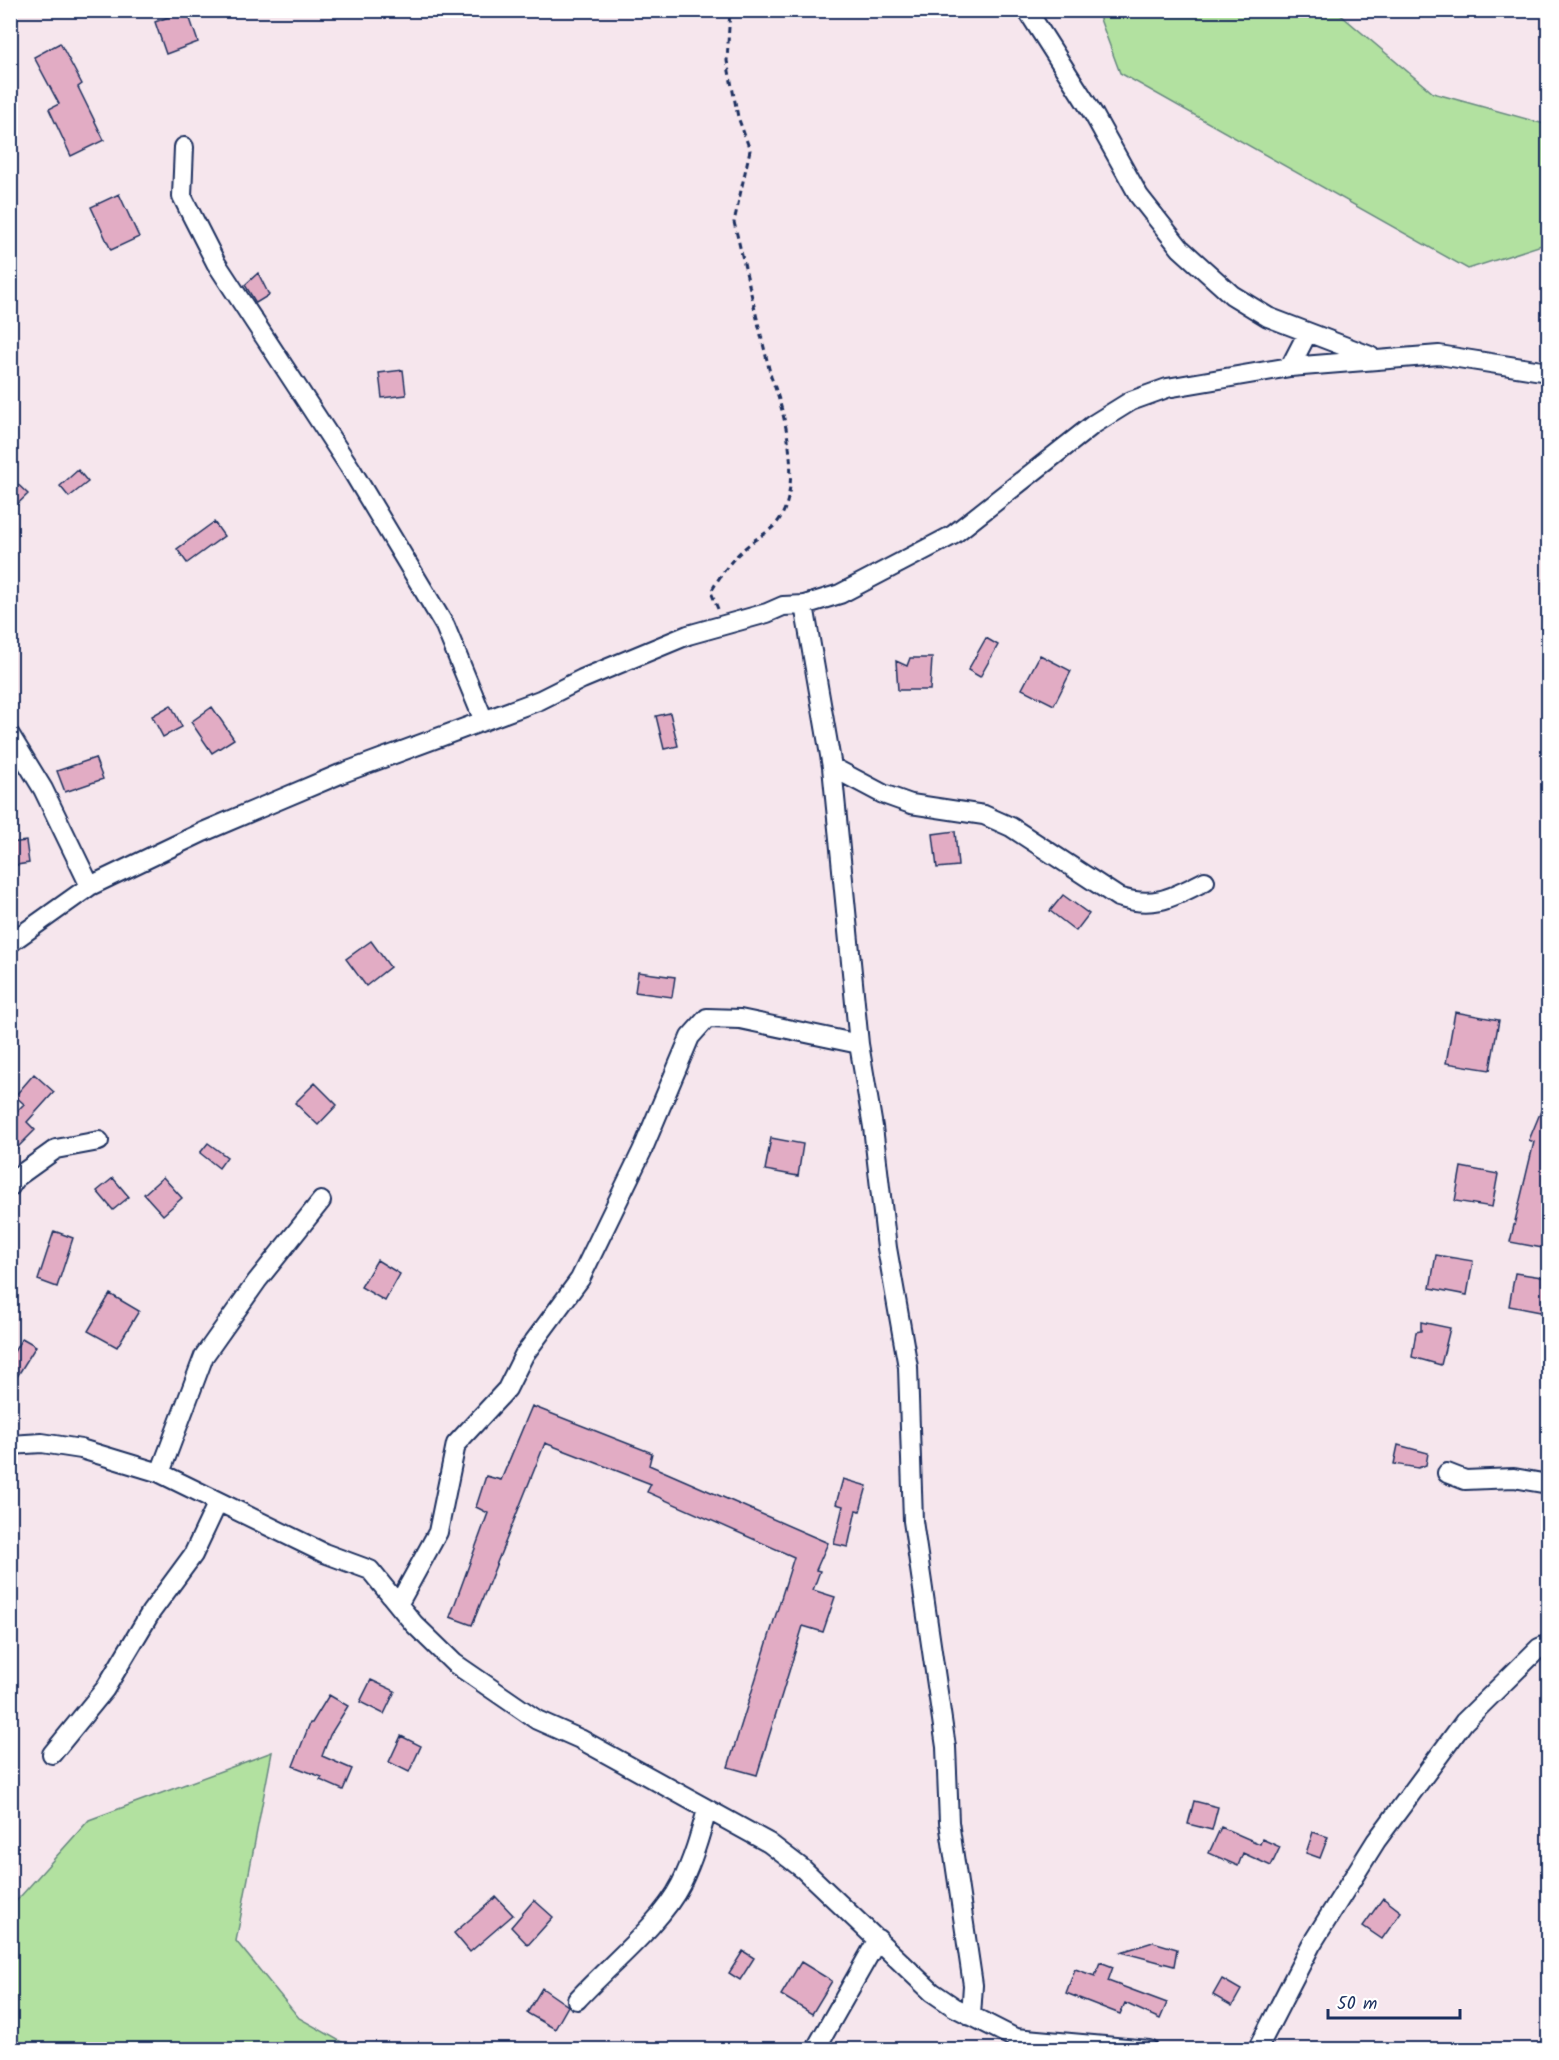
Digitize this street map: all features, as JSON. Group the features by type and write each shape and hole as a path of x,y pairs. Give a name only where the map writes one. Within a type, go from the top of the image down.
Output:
{"street":[{"path":"1028,10 1094,115 1140,196 1180,248 1232,295 1268,318 1377,358"},
{"path":"184,147 182,196 216,263 351,470 430,598 445,626 484,721"},
{"path":"1290,367 1307,334"},
{"path":"10,943 90,886 269,803 540,700 626,659 688,635 783,606 804,605 840,594 953,535 1094,424 1131,401 1167,388 1290,367 1377,358 1439,355 1548,372"},
{"path":"804,605 832,767 859,1044 873,1127 886,1248 908,1367 913,1521 946,1747 949,1822 974,1985 972,2016"},
{"path":"10,735 43,789 90,886"},
{"path":"832,767 883,794 911,804 984,815 1011,827 1118,897 1137,903 1154,903 1206,881"},
{"path":"399,1604 438,1532 456,1444 507,1389 524,1355 580,1279 642,1151 690,1037 707,1018 740,1019 859,1044"},
{"path":"10,1188 17,1177 56,1149 99,1141"},
{"path":"160,1473 204,1356 257,1281 321,1202"},
{"path":"10,1445 42,1443 81,1449 160,1473 324,1553 370,1570 434,1646 537,1720 579,1739 769,1843 804,1869 932,1992 1016,2044 1149,2049"},
{"path":"1447,1473 1465,1480 1514,1478 1548,1484"},
{"path":"51,1754 105,1689 151,1612 193,1555 218,1502"},
{"path":"1257,2049 1311,1945 1376,1841 1464,1722 1539,1648 1548,1644"},
{"path":"577,2000 659,1915 680,1885 698,1844 707,1810"},
{"path":"815,2049 878,1939"}],"path":[{"path":"726,624 711,592 731,560 773,527 784,513 789,498 791,462 781,402 771,377 734,222 750,150 738,117 727,61 730,10"}],"green space":[{"path":"1097,11 1336,11 1433,93 1548,125 1548,243 1468,269 1120,73"},
{"path":"272,1752 236,1941 299,2018 354,2049 11,2049 11,1907 89,1820"}],"building":[{"path":"187,10 198,42 166,54 155,22"},
{"path":"60,43 82,84 78,87 104,140 71,156 49,109 59,104 34,57"},
{"path":"119,194 139,237 111,250 91,207"},
{"path":"258,273 269,295 256,303 245,285"},
{"path":"403,370 406,395 382,398 379,373"},
{"path":"78,470 88,482 69,497 60,486"},
{"path":"10,477 28,494 10,511"},
{"path":"214,522 224,536 187,563 177,549"},
{"path":"986,638 998,645 980,677 968,670"},
{"path":"1040,655 1071,671 1054,705 1022,689"},
{"path":"910,658 932,658 930,690 898,690 896,661 907,666"},
{"path":"171,705 182,727 163,737 152,716"},
{"path":"212,707 234,739 212,753 191,722"},
{"path":"670,713 678,746 664,749 656,716"},
{"path":"95,758 103,779 65,792 57,771"},
{"path":"955,831 958,866 937,868 933,834"},
{"path":"26,841 29,863 10,866 10,843"},
{"path":"1063,895 1089,914 1076,931 1050,911"},
{"path":"371,941 390,967 366,986 346,959"},
{"path":"638,972 675,977 672,997 635,992"},
{"path":"1455,1012 1499,1020 1490,1070 1446,1063"},
{"path":"34,1074 54,1092 27,1122 35,1130 10,1155 10,1118 24,1104 15,1096"},
{"path":"315,1083 337,1105 318,1125 295,1103"},
{"path":"1548,1094 1548,1249 1510,1242 1534,1142 1529,1140"},
{"path":"771,1138 803,1144 798,1176 765,1170"},
{"path":"208,1143 227,1157 219,1168 200,1153"},
{"path":"1461,1167 1498,1174 1492,1207 1455,1201"},
{"path":"163,1177 182,1198 163,1215 144,1194"},
{"path":"113,1178 129,1197 113,1210 97,1191"},
{"path":"54,1231 73,1238 57,1287 38,1280"},
{"path":"1436,1255 1473,1261 1467,1295 1430,1288"},
{"path":"377,1260 400,1274 385,1301 361,1287"},
{"path":"1515,1273 1548,1278 1546,1313 1509,1306"},
{"path":"110,1294 139,1311 117,1347 88,1331"},
{"path":"1421,1322 1450,1328 1441,1365 1412,1357 1416,1332 1421,1331"},
{"path":"22,1338 36,1346 10,1388 10,1359"},
{"path":"532,1406 652,1453 649,1465 828,1543 816,1570 820,1571 813,1590 835,1597 823,1632 803,1626 757,1775 728,1767 794,1557 647,1492 651,1484 545,1443 472,1625 450,1617 488,1513 476,1507 486,1476 501,1480"},
{"path":"1398,1445 1428,1453 1426,1465 1418,1468 1394,1464"},
{"path":"843,1479 867,1486 860,1511 856,1510 848,1547 834,1544 843,1506 836,1504"},
{"path":"371,1680 395,1691 384,1714 360,1702"},
{"path":"329,1695 348,1706 330,1735 322,1756 352,1769 343,1790 320,1780 322,1777 293,1766 310,1723"},
{"path":"401,1736 421,1746 409,1772 389,1762"},
{"path":"1194,1801 1218,1807 1212,1830 1188,1824"},
{"path":"1221,1827 1260,1844 1262,1839 1280,1847 1271,1866 1243,1853 1238,1866 1209,1853"},
{"path":"1313,1832 1328,1837 1320,1858 1306,1853"},
{"path":"496,1897 513,1915 470,1952 454,1933"},
{"path":"1383,1898 1401,1912 1382,1939 1363,1926"},
{"path":"534,1900 553,1917 528,1945 511,1927"},
{"path":"1153,1942 1177,1949 1174,1966 1121,1952"},
{"path":"743,1951 754,1958 740,1980 729,1973"},
{"path":"801,1962 832,1981 812,2014 781,1995"},
{"path":"1100,1962 1113,1967 1108,1981 1167,2003 1160,2019 1125,2003 1120,2014 1066,1993 1075,1969 1095,1976"},
{"path":"1222,1979 1241,1990 1232,2006 1213,1995"},
{"path":"542,1988 568,2006 555,2029 527,2013"}]}
